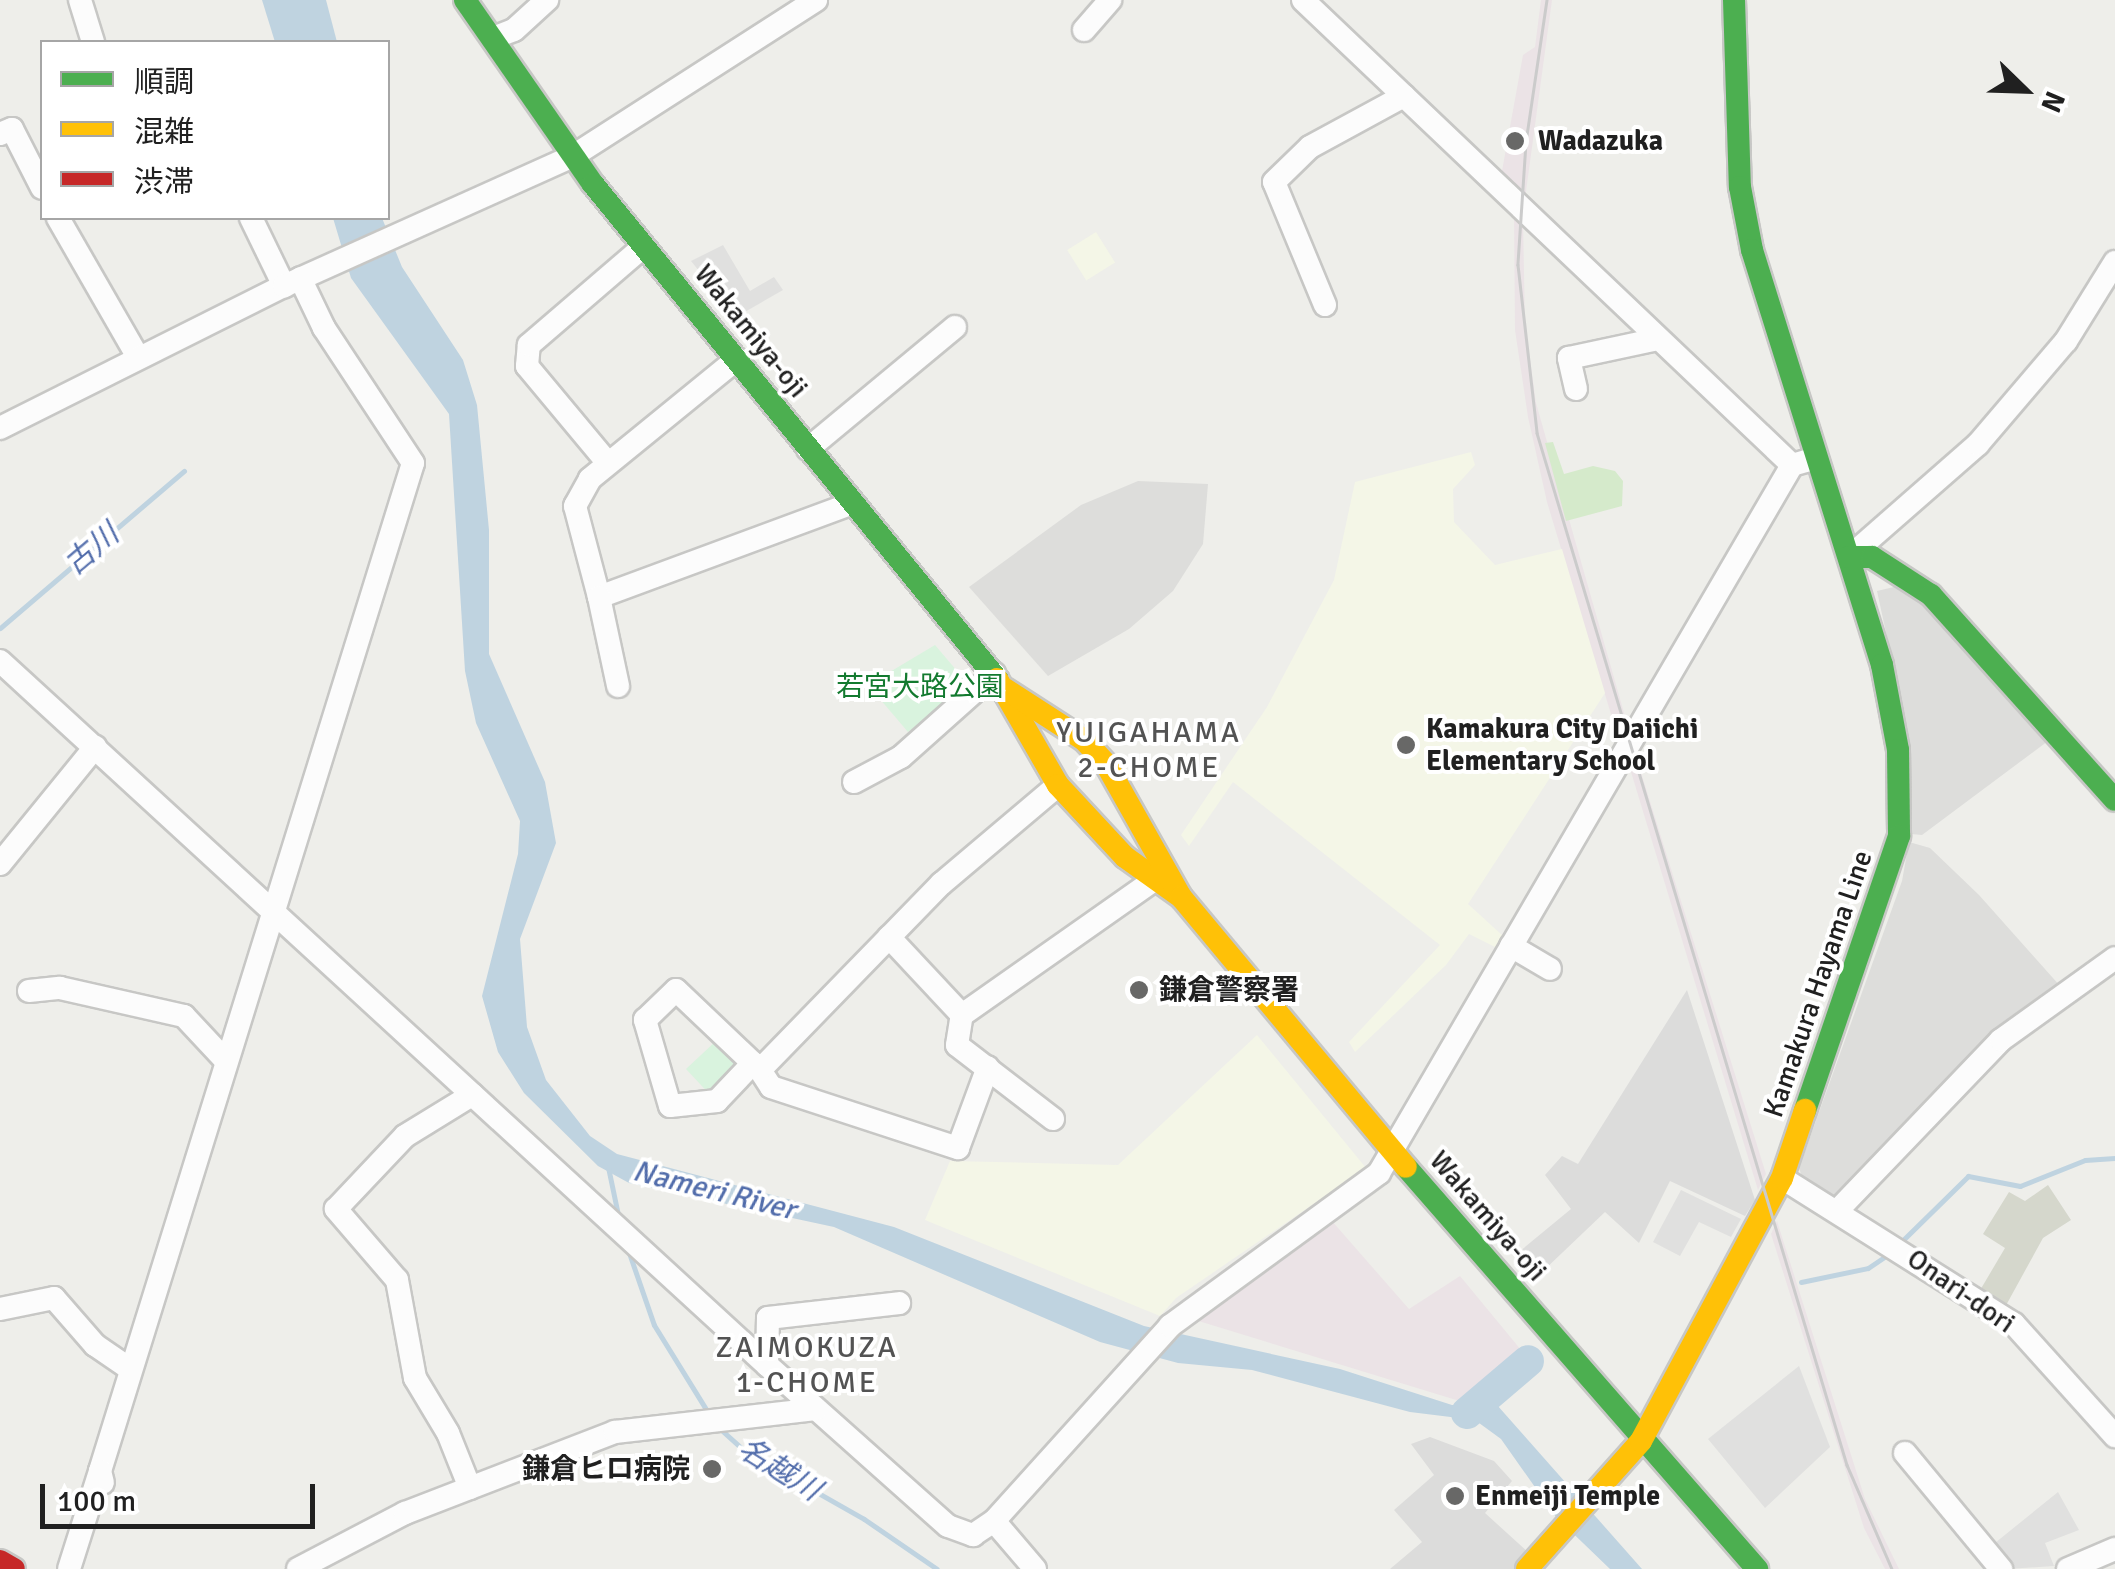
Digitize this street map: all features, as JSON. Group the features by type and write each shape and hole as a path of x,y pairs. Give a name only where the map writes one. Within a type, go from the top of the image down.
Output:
{"main road":[{"name":"Wakamiya-oji","path":"466,0 573,156 644,247 1000,682 1058,785 1153,880 1181,897"},
{"name":"Kamakura Hayama Line","path":"1528,1569 1641,1440 1782,1178 1891,874 1899,836 1893,717 1740,187 1734,0"},
{"path":"1849,557 1872,558 1898,570 1932,595 2115,800"},
{"name":"Wakamiya-oji","path":"1000,682 1084,740 1106,764 1181,897 1390,1149 1757,1569"},
{"path":"0,1561 14,1569"}],"street":[{"path":"80,0 92,40"},
{"path":"493,38 514,30 547,0"},
{"path":"0,428 292,282 573,156 816,0"},
{"path":"1084,30 1110,0"},
{"path":"1303,0 1792,465"},
{"path":"1325,305 1274,182 1310,147 1404,96"},
{"path":"0,134 12,129 35,155"},
{"path":"59,220 138,357"},
{"path":"68,1569 101,1477 130,1369 413,463 253,220"},
{"path":"608,462 527,366 529,345 644,247"},
{"path":"1849,557 1989,431 2066,341 2115,262"},
{"path":"808,448 955,327"},
{"path":"1576,389 1569,358 1658,340"},
{"path":"618,686 575,506 608,462 737,358"},
{"path":"0,661 766,1365 948,1526 973,1535 994,1522 1170,1326 1379,1172 1792,465 1816,458"},
{"path":"599,596 853,503"},
{"path":"854,782 901,757 1000,682"},
{"path":"0,864 95,747"},
{"path":"988,1067 958,1148 771,1087 757,1066 676,990 645,1020 670,1106 717,1100 757,1066 890,937 1058,785"},
{"path":"1053,1119 958,1045 962,1015 1153,880"},
{"path":"890,937 962,1015"},
{"path":"1511,946 1550,970"},
{"path":"1837,1210 2001,1040 2115,958"},
{"path":"29,991 60,988 184,1016 226,1062"},
{"path":"470,1488 448,1433 415,1378 397,1280 336,1209 406,1136 472,1095"},
{"name":"Onari-dori","path":"1782,1178 2014,1324 2115,1436"},
{"path":"0,1309 54,1298 95,1345 130,1369"},
{"path":"766,1365 768,1318 898,1303"},
{"path":"298,1569 470,1488 615,1432 816,1408"},
{"path":"1905,1453 2002,1569"},
{"path":"994,1522 1036,1569"},
{"path":"2068,1569 2115,1549"}],"shaded area":[{"path":"1541,0 1552,0 1524,206 1500,182 1523,55 1535,47"},
{"path":"1514,211 1523,221 1525,324 1536,403 1628,727 1620,744 1547,502 1528,417 1515,330"},
{"path":"1096,232 1115,263 1086,281 1067,250"},
{"path":"723,245 750,291 774,277 783,290 736,317 691,261"},
{"name":"Kamakura City Daiichi Elementary School","path":"1471,452 1475,465 1453,489 1454,522 1495,565 1562,549 1605,693 1468,904 1503,936 1499,949 1469,934 1446,965 1355,1052 1349,1042 1440,945 1233,782 1189,846 1181,835 1267,707 1334,580 1355,482"},
{"path":"1138,481 1208,484 1203,544 1173,591 1129,629 1048,676 969,587 1081,505"},
{"path":"1898,586 1917,596 2052,738 1922,835 1911,834 1911,748 1877,591"},
{"path":"1634,750 1766,1174 1758,1190 1628,762"},
{"path":"1909,842 1930,848 1979,895 2061,987 1994,1032 1832,1198 1803,1180 1799,1168 1902,881"},
{"path":"1687,990 1755,1200 1745,1216 1670,1181 1639,1243 1605,1212 1541,1273 1519,1252 1571,1209 1545,1175 1562,1156 1578,1164"},
{"path":"1257,1035 1366,1168 1176,1298 1160,1316 925,1220 950,1161 1118,1165"},
{"path":"2048,1185 2071,1220 2043,1238 2004,1309 1979,1292 2005,1248 1983,1234 2009,1192 2025,1201"},
{"path":"1681,1190 1741,1219 1731,1237 1699,1222 1680,1256 1653,1242"},
{"path":"1331,1220 1409,1309 1460,1276 1526,1356 1466,1403 1192,1319"},
{"path":"1777,1221 1865,1499 1899,1569 1885,1569 1864,1528 1771,1234"},
{"path":"1799,1366 1830,1447 1765,1508 1708,1439"},
{"name":"Enmeiji Temple","path":"1430,1437 1494,1461 1512,1481 1485,1513 1530,1554 1517,1569 1390,1569 1422,1542 1394,1510 1434,1475 1411,1444"},
{"path":"2058,1492 2079,1530 2045,1543 2054,1566 2008,1569 1990,1547"}],"green space":[{"path":"1553,442 1564,474 1593,466 1615,471 1623,481 1622,506 1566,521 1545,443"},
{"name":"若宮大路公園","path":"935,645 969,685 908,732 868,685"},
{"path":"716,1041 741,1068 711,1096 686,1069"}],"water":[{"path":"262,0 326,0 336,40 274,40"},
{"name":"Nameri River","path":"334,220 383,220 402,267 463,360 477,405 489,530 489,654 545,782 556,843 520,939 527,1027 546,1080 590,1136 617,1154 894,1227 1144,1326 1340,1369 1452,1405 1497,1405 1642,1569 1610,1569 1556,1517 1501,1439 1475,1420 1410,1412 1252,1370 1178,1363 1100,1342 834,1227 629,1183 598,1166 524,1093 498,1052 482,996 518,854 520,821 476,723 465,671 449,414 351,278"}],"waterway":[{"name":"古川","path":"0,628 184,471"},
{"path":"1904,1239 1968,1176 2020,1186 2085,1160 2115,1158"},
{"name":"名越川","path":"608,1167 618,1215"},
{"name":"名越川","path":"628,1250 654,1325 709,1414"},
{"path":"1801,1282 1868,1268 1889,1254"},
{"path":"1467,1413 1528,1361"},
{"name":"名越川","path":"718,1427 746,1452 864,1519 937,1569"}],"tram line":[{"path":"1547,0 1526,143 1518,265 1537,433 1847,1465 1892,1569"}],"traffic: fast":[{"path":"465,0 593,184 997,679"},
{"path":"1734,0 1740,187 1752,250 1882,665 1898,750 1899,836 1805,1110"},
{"path":"1849,557 1872,557 1931,595 2115,800"},
{"path":"1406,1167 1757,1569"}],"traffic: slow":[{"path":"997,679 1058,785 1125,857 1178,895"},
{"path":"1005,689 1084,740 1106,764 1181,897 1406,1167"},
{"path":"1527,1569 1641,1441 1782,1178 1805,1110"}],"traffic: jam":[{"path":"0,1561 14,1569"}],"place":[{"name":"Wadazuka","path":"1515,141"},
{"name":"Kamakura City Daiichi Elementary School","path":"1406,745"},
{"name":"鎌倉警察署","path":"1139,990"},
{"name":"鎌倉ヒロ病院","path":"712,1469"},
{"name":"Enmeiji Temple","path":"1455,1496"}],"district":[{"name":"YUIGAHAMA 2-CHOME","path":"1149,750"},
{"name":"ZAIMOKUZA 1-CHOME","path":"807,1365"}]}
